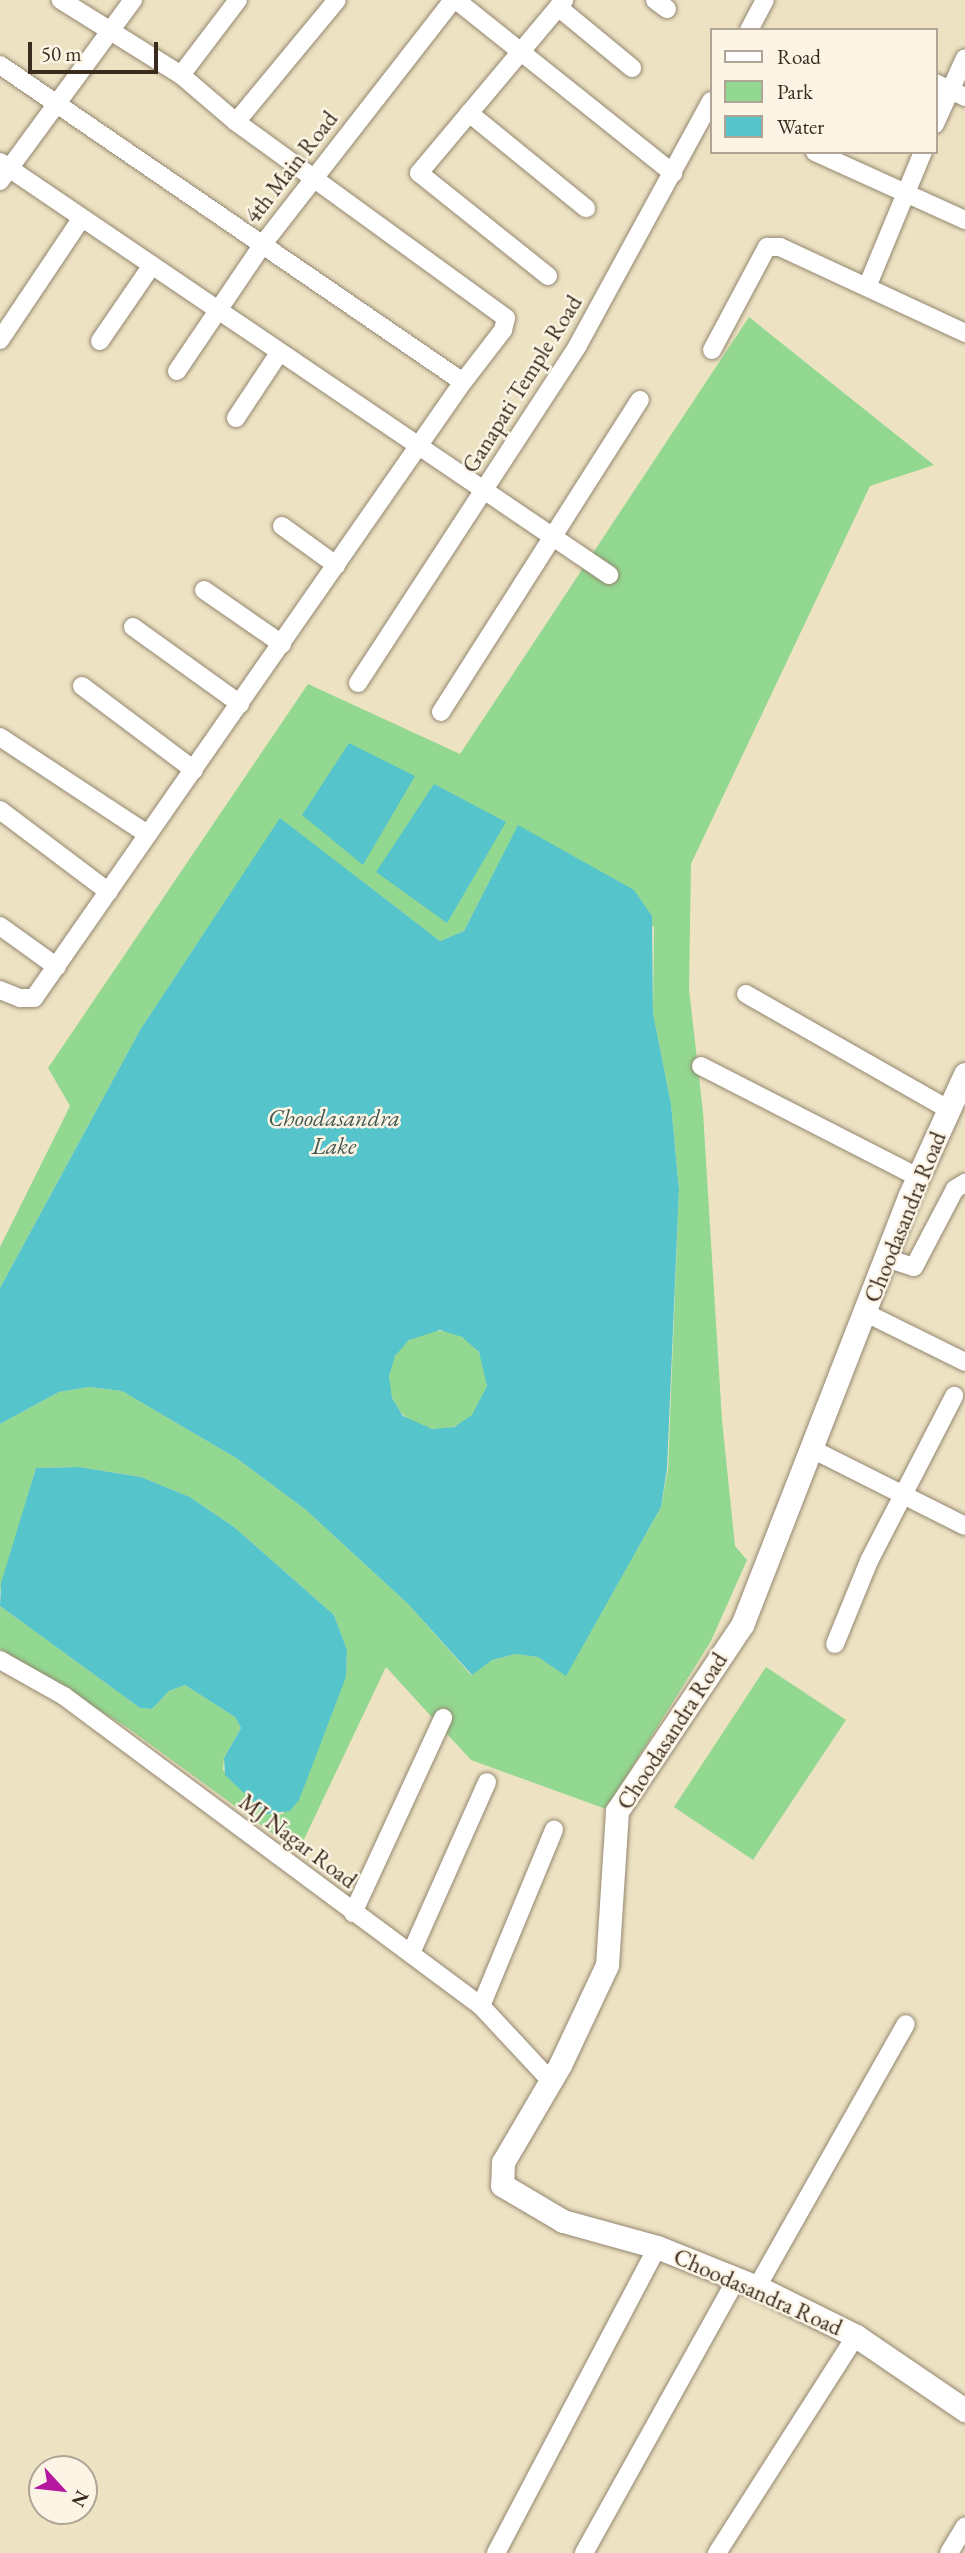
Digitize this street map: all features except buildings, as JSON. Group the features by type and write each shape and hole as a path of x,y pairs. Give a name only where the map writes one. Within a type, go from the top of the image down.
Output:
{"street":[{"path":"0,990 20,998 34,998 463,382 503,330 506,318 236,122 181,75 61,0"},
{"path":"133,0 3,170 152,265 216,312 486,487 609,575"},
{"path":"181,75 238,0"},
{"path":"236,122 337,0"},
{"path":"455,0 519,54 673,173"},
{"name":"4th Main Road","path":"177,371 263,244 313,177 455,0"},
{"path":"750,28 765,0"},
{"path":"548,276 419,173 561,4 632,68"},
{"path":"937,119 965,58"},
{"path":"0,65 463,382"},
{"name":"Ganapati Temple Road","path":"358,683 578,345 710,103"},
{"path":"469,113 586,208"},
{"path":"819,154 965,220"},
{"path":"867,287 922,154"},
{"path":"0,340 81,219"},
{"path":"712,350 767,247 780,247 965,333"},
{"path":"100,341 152,265"},
{"path":"236,418 279,353"},
{"path":"441,712 640,400"},
{"path":"282,526 336,565"},
{"path":"204,590 282,644"},
{"path":"134,627 240,704"},
{"path":"82,686 194,770"},
{"path":"0,737 147,834"},
{"path":"0,810 109,892"},
{"path":"0,926 57,967"},
{"path":"746,994 949,1110"},
{"path":"701,1066 918,1177"},
{"name":"Choodasandra Road","path":"965,1074 918,1177 886,1258 875,1317 812,1449 742,1625 617,1811 607,1965 551,2081 503,2162 502,2186 563,2221 657,2247 746,2284 856,2336 965,2410"},
{"path":"886,1258 914,1267 955,1189 965,1182"},
{"path":"875,1317 965,1362"},
{"path":"835,1644 903,1495 954,1396"},
{"path":"812,1449 965,1526"},
{"name":"MJ Nagar Road","path":"0,1660 64,1696 353,1913 411,1952 481,2006 551,2081"},
{"path":"353,1913 443,1718"},
{"path":"411,1952 487,1782"},
{"path":"481,2006 554,1830"},
{"path":"584,2553 906,2024"},
{"path":"496,2553 657,2247"},
{"path":"717,2553 856,2336"},
{"path":"949,2553 965,2526"}],"green space":[{"path":"749,317 934,465 870,486 691,864 689,989 703,1112 722,1420 735,1546 747,1560 711,1641 606,1809 471,1760 386,1667 298,1852 128,1728 0,1649 0,1606 140,1708 152,1709 169,1691 185,1685 235,1717 241,1728 224,1758 223,1770 272,1815 283,1814 346,1677 347,1650 334,1615 234,1527 190,1497 141,1477 79,1467 36,1468 0,1591 0,1424 59,1392 89,1387 122,1391 236,1458 306,1510 408,1604 471,1675 492,1660 516,1654 538,1657 566,1675 661,1507 668,1469 679,1190 671,1104 653,1013 654,927 518,826 464,931 440,941 280,819 140,1030 0,1288 0,1247 70,1106 48,1068 308,684 460,754"},
{"path":"438,1331 457,1334 473,1345 484,1361 487,1380 484,1399 473,1415 457,1426 438,1429 419,1426 403,1415 392,1399 389,1380 392,1361 403,1345 419,1334"},
{"path":"766,1667 846,1720 753,1860 674,1807"}],"water":[{"path":"349,743 415,776 363,865 302,815"},
{"path":"434,784 506,822 447,923 376,872"},
{"name":"Choodasandra Lake","path":"280,818 440,941 464,931 518,825 634,890 652,916 653,1013 671,1104 679,1190 667,1469 661,1507 566,1676 538,1657 516,1654 492,1660 472,1675 408,1604 306,1510 236,1458 122,1391 89,1387 59,1392 0,1424 0,1288 140,1030","holes":["440,1330 462,1337 479,1352 487,1386 472,1415 454,1427 432,1429 403,1416 392,1398 389,1376 395,1356 409,1340"]},
{"path":"79,1467 141,1477 190,1497 234,1527 334,1615 347,1650 346,1677 299,1800 290,1811 266,1814 225,1775 224,1758 241,1728 235,1717 185,1685 169,1691 152,1709 140,1708 0,1606 1,1583 36,1468"}]}
